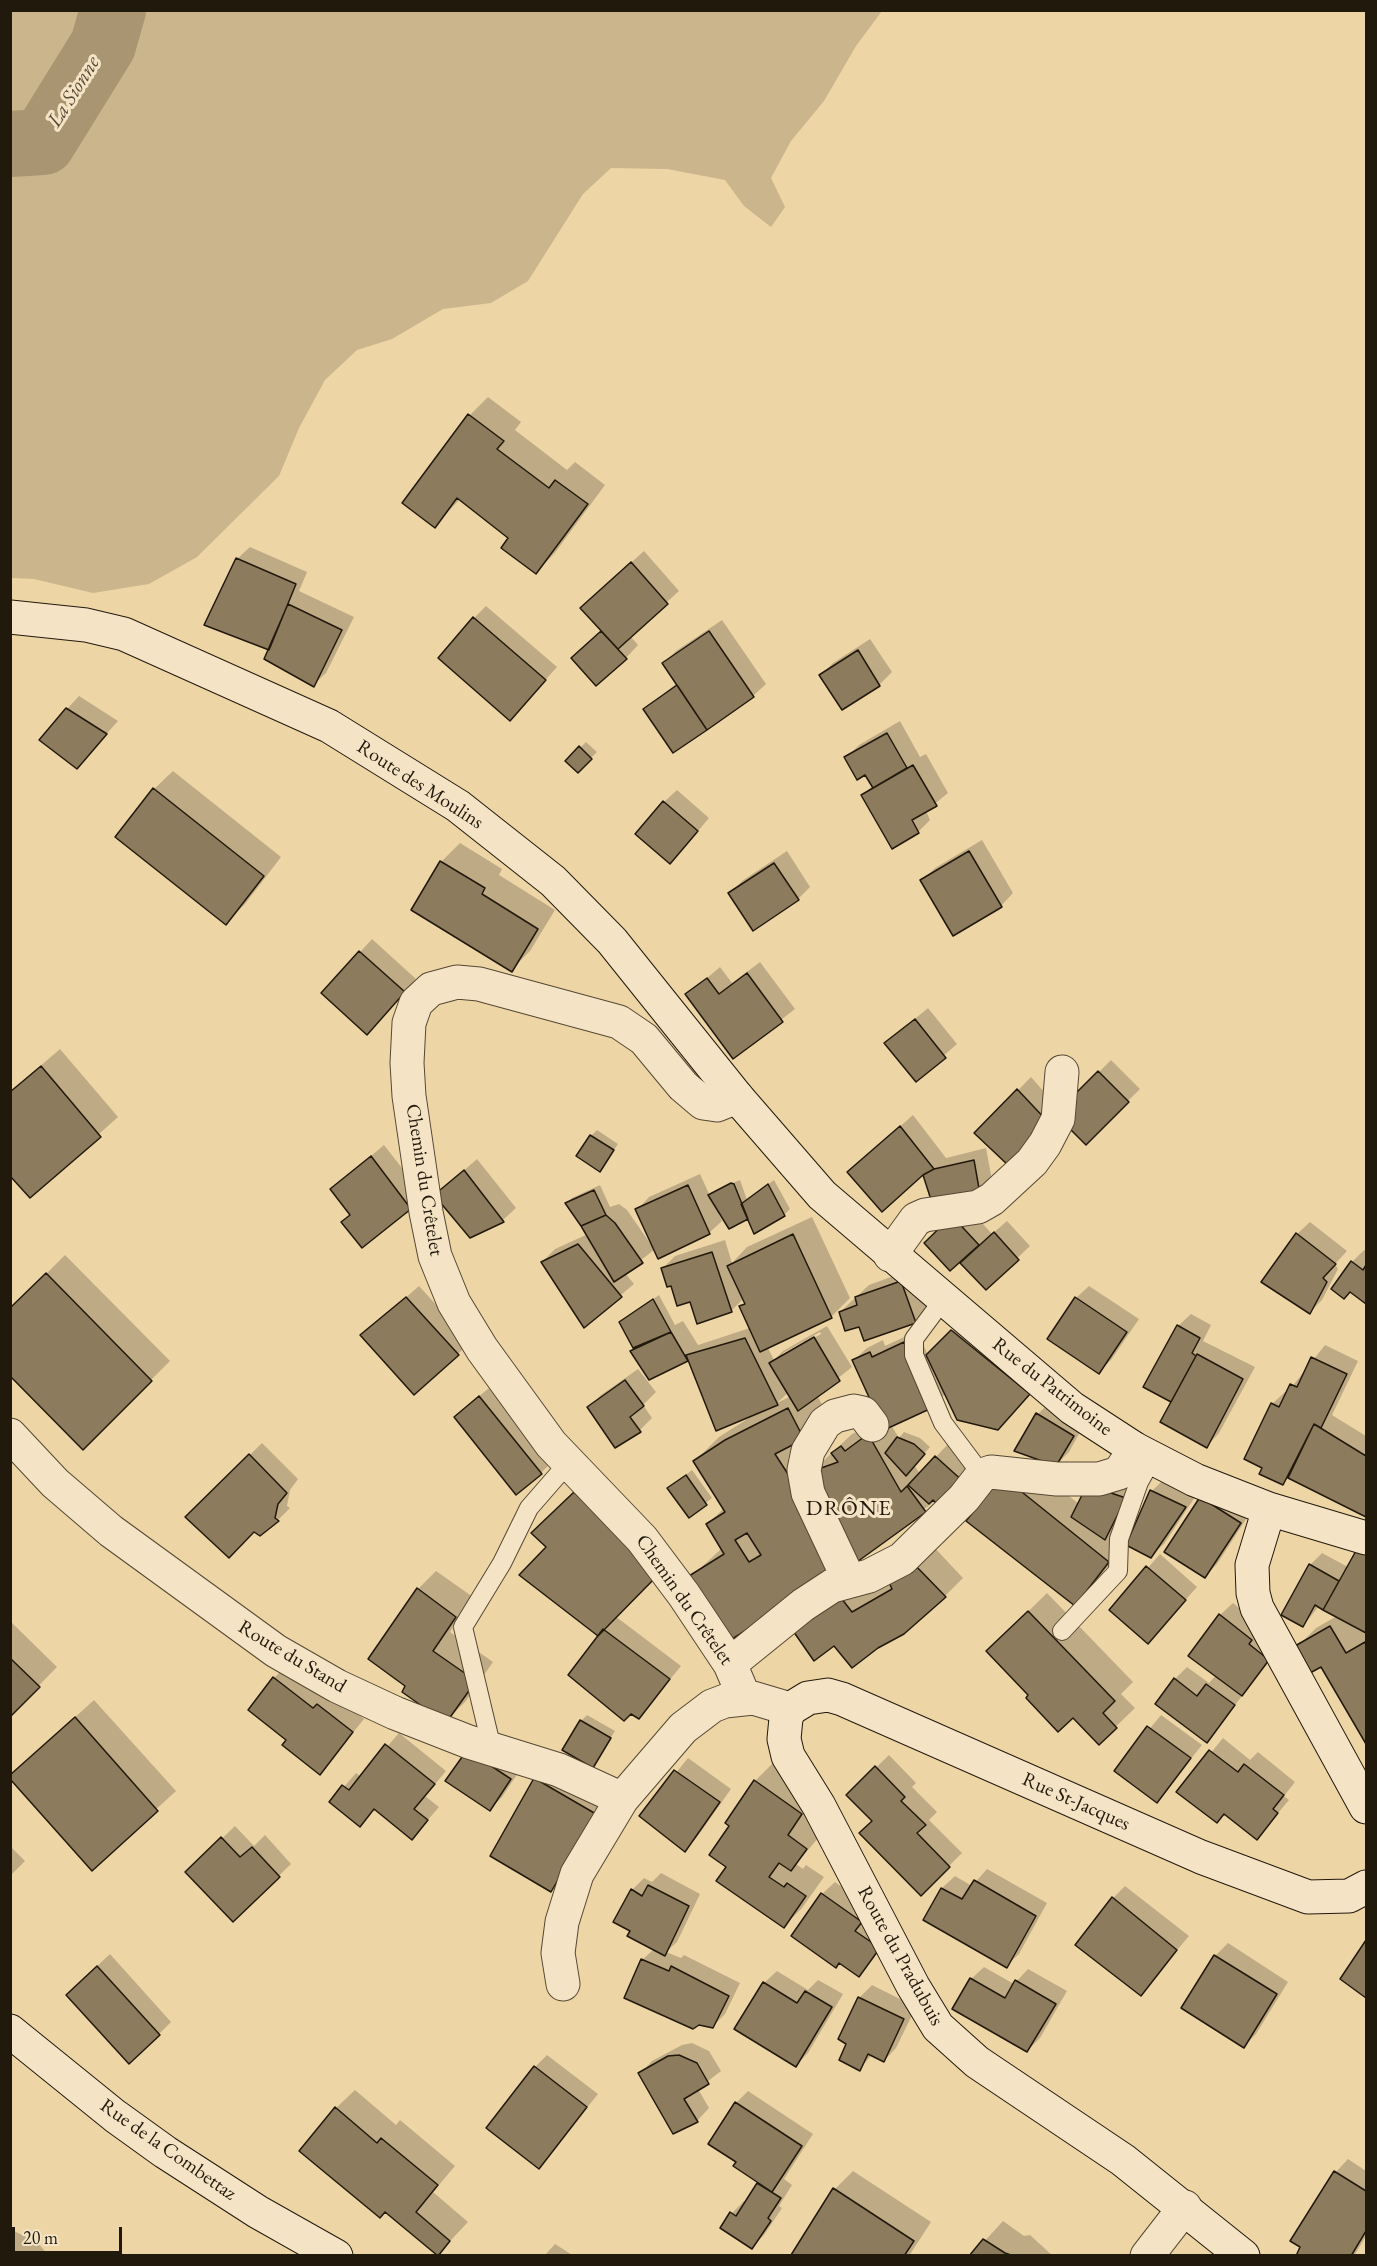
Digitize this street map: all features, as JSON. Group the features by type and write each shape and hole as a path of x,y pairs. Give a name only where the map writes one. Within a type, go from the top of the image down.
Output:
{"street":[{"name":"Route des Moulins","path":"10,616 86,625 124,634 146,643 329,726 458,806 554,881 584,911 612,941 737,1097"},
{"name":"Chemin du Crêtelet","path":"737,1097 717,1105 703,1103 683,1086 635,1031 619,1022 589,1012 466,982 431,989 416,1003 407,1039 409,1096 429,1230 440,1272 464,1322 531,1419 642,1539 684,1595 730,1664 745,1698"},
{"path":"890,1255 916,1219 925,1215 978,1206 992,1199 1032,1162 1045,1144 1058,1119 1062,1072"},
{"name":"Rue du Patrimoine","path":"737,1097 822,1195 1072,1408 1144,1454 1234,1497 1366,1538"},
{"path":"849,1580 808,1493 804,1470 808,1451 825,1423 835,1416 854,1411 863,1413 872,1425"},
{"name":"Route du Stand","path":"10,1435 55,1483 111,1531 276,1651 337,1686 386,1709 492,1749 559,1770 622,1799"},
{"path":"730,1664 803,1605 832,1586 869,1576 902,1559 964,1498 982,1476 991,1472 1057,1479 1099,1479 1119,1473 1144,1454"},
{"path":"1269,1509 1252,1565 1253,1593 1257,1608 1366,1807"},
{"name":"Rue St-Jacques","path":"790,1709 808,1698 828,1695 842,1699 1201,1857 1308,1897 1349,1896 1366,1887"},
{"path":"563,1984 558,1953 562,1922 577,1874 622,1799 683,1728 701,1713 725,1701 745,1698 763,1700 790,1709"},
{"name":"Route du Pradubuis","path":"790,1709 784,1727 788,1756 819,1806 913,1986 938,2027 977,2062 1123,2160 1185,2207 1243,2256"},
{"name":"Rue de la Combettaz","path":"10,2031 115,2116 165,2152 258,2212 336,2256"},
{"path":"1148,2256 1185,2207"}],"lane":[{"path":"943,1300 914,1339 914,1355 943,1423 982,1476"},
{"path":"1062,1631 1118,1571 1119,1539 1135,1501 1144,1454"},
{"path":"492,1749 464,1627 502,1563 529,1508 569,1462"}],"shaded area":[{"path":"11,10 882,11 856,46 824,101 791,141 771,178 785,207 771,227 744,206 725,180 667,169 611,168 583,194 528,281 491,303 443,309 392,339 357,350 325,380 299,428 279,476 197,557 149,584 93,593 34,579 11,578"}],"building":[{"path":"468,414 504,441 497,449 549,488 555,480 588,504 536,574 501,548 508,538 457,498 435,528 402,503"},
{"path":"236,558 296,584 269,650 204,625"},
{"path":"631,562 668,604 618,649 580,608"},
{"path":"288,604 342,630 314,687 264,659"},
{"path":"473,617 546,680 510,721 438,658"},
{"path":"601,631 627,659 596,686 571,658"},
{"path":"709,631 754,697 707,730 662,663"},
{"path":"858,650 880,686 842,710 819,675"},
{"path":"677,685 707,730 673,753 643,709"},
{"path":"66,708 107,734 77,769 39,740"},
{"path":"887,733 907,768 873,788 865,775 857,780 844,757"},
{"path":"579,746 592,759 578,773 565,761"},
{"path":"913,765 937,806 912,820 919,833 892,849 861,795"},
{"path":"153,788 264,876 226,925 115,837"},
{"path":"663,801 698,831 670,864 635,834"},
{"path":"969,851 1002,907 953,936 920,880"},
{"path":"440,861 485,888 482,894 538,929 512,972 411,910"},
{"path":"774,863 799,900 753,931 728,893"},
{"path":"359,951 405,992 367,1035 321,993"},
{"path":"747,973 783,1022 733,1059 685,994 707,978 719,994"},
{"path":"915,1019 946,1058 916,1082 884,1043"},
{"path":"41,1066 101,1137 30,1198 10,1176 10,1092"},
{"path":"1098,1071 1129,1102 1086,1145 1064,1123 1064,1105"},
{"path":"1017,1089 1050,1124 1009,1166 974,1133"},
{"path":"900,1126 934,1169 923,1175 882,1212 847,1172"},
{"path":"590,1135 614,1150 600,1172 576,1156"},
{"path":"371,1156 411,1209 362,1248 341,1222 350,1215 330,1189"},
{"path":"974,1160 980,1194 933,1206 923,1175 934,1169"},
{"path":"464,1170 504,1222 470,1238 434,1195"},
{"path":"731,1183 734,1184 748,1219 729,1229 708,1195"},
{"path":"768,1184 785,1216 754,1234 741,1204"},
{"path":"688,1185 710,1234 658,1259 635,1209"},
{"path":"594,1190 606,1215 581,1226 565,1203"},
{"path":"606,1215 615,1223 643,1263 614,1282 581,1226"},
{"path":"952,1216 979,1245 950,1271 924,1243"},
{"path":"994,1232 1019,1260 986,1290 960,1263"},
{"path":"1296,1233 1336,1264 1323,1278 1327,1282 1310,1314 1261,1282"},
{"path":"793,1234 832,1318 760,1352 739,1306 745,1304 727,1266"},
{"path":"578,1244 622,1297 584,1328 541,1262"},
{"path":"712,1252 732,1312 697,1324 690,1302 677,1306 671,1286 667,1287 661,1268"},
{"path":"1351,1261 1363,1270 1366,1265 1366,1304 1350,1292 1344,1299 1331,1289"},
{"path":"46,1273 152,1381 83,1450 10,1376 10,1308"},
{"path":"901,1281 916,1323 864,1341 859,1327 845,1331 839,1312 857,1305 855,1297"},
{"path":"406,1297 459,1355 414,1395 360,1335"},
{"path":"1075,1297 1127,1332 1099,1374 1047,1339"},
{"path":"653,1299 671,1332 633,1348 619,1322"},
{"path":"1177,1325 1200,1338 1192,1353 1196,1356 1171,1402 1143,1387"},
{"path":"951,1330 1030,1394 998,1430 957,1420 926,1355"},
{"path":"671,1332 688,1361 649,1380 630,1351"},
{"path":"814,1337 840,1381 798,1411 769,1363"},
{"path":"745,1338 778,1405 716,1431 686,1355"},
{"path":"904,1342 934,1407 884,1430 852,1360 870,1352 872,1357"},
{"path":"1197,1354 1243,1379 1207,1448 1160,1422"},
{"path":"1311,1357 1347,1374 1321,1428 1314,1424 1283,1485 1259,1474 1262,1468 1244,1459 1271,1403 1279,1407 1290,1384 1297,1387"},
{"path":"625,1380 644,1406 630,1417 641,1432 615,1448 587,1407"},
{"path":"479,1396 542,1474 516,1495 454,1417"},
{"path":"788,1408 804,1439 775,1454 817,1519 837,1573 729,1641 689,1576 724,1554 706,1524 725,1512 693,1461 725,1440","holes":["747,1533 761,1555 749,1562 735,1540"]},
{"path":"1036,1413 1074,1436 1056,1466 1014,1451"},
{"path":"1314,1424 1366,1456 1366,1517 1288,1478"},
{"path":"868,1434 901,1492 907,1486 926,1512 857,1562 810,1472 838,1462 831,1453 841,1446 845,1451"},
{"path":"897,1437 914,1444 925,1454 906,1476 885,1453"},
{"path":"249,1454 287,1493 278,1504 275,1518 279,1521 260,1536 254,1532 229,1558 185,1517"},
{"path":"935,1456 965,1483 942,1509 933,1500 929,1504 908,1485"},
{"path":"686,1475 707,1505 689,1518 667,1488"},
{"path":"1002,1476 1109,1562 1075,1606 966,1521"},
{"path":"1087,1485 1126,1498 1105,1540 1071,1517"},
{"path":"1150,1490 1186,1507 1151,1558 1126,1545"},
{"path":"574,1492 657,1576 598,1636 519,1575 546,1547 531,1533"},
{"path":"1200,1497 1241,1523 1205,1578 1164,1552"},
{"path":"1362,1540 1366,1543 1366,1633 1323,1610"},
{"path":"912,1562 946,1597 904,1634 878,1648 852,1668 834,1646 814,1661 791,1628 838,1594 852,1612 892,1589 887,1578"},
{"path":"1309,1564 1339,1581 1323,1610 1315,1605 1303,1627 1281,1615"},
{"path":"1146,1566 1186,1600 1148,1644 1109,1610"},
{"path":"417,1588 456,1617 433,1651 476,1681 446,1723 402,1692 405,1686 368,1659"},
{"path":"1028,1611 1115,1701 1103,1713 1117,1728 1099,1745 1073,1718 1058,1732 1026,1698 1028,1695 986,1651"},
{"path":"1219,1614 1252,1640 1249,1644 1269,1660 1242,1696 1188,1656"},
{"path":"1330,1626 1346,1653 1365,1642 1366,1645 1366,1744 1321,1667 1310,1673 1295,1646"},
{"path":"603,1629 670,1679 639,1719 631,1714 624,1721 568,1675"},
{"path":"10,1658 40,1687 10,1717"},
{"path":"273,1677 313,1708 317,1704 353,1732 320,1775 282,1745 286,1740 248,1710"},
{"path":"1174,1678 1197,1696 1206,1684 1235,1705 1207,1743 1155,1704"},
{"path":"75,1717 158,1811 92,1871 10,1779 10,1775"},
{"path":"580,1720 611,1738 593,1768 562,1750"},
{"path":"1147,1726 1191,1758 1157,1803 1114,1771"},
{"path":"385,1744 435,1784 414,1809 428,1820 412,1840 374,1809 360,1827 329,1802 342,1785 349,1790"},
{"path":"467,1750 511,1779 490,1811 445,1781"},
{"path":"1209,1750 1238,1772 1244,1764 1284,1795 1273,1809 1278,1813 1257,1840 1224,1814 1217,1823 1176,1792"},
{"path":"875,1766 905,1797 901,1801 926,1825 917,1833 950,1867 921,1896 859,1833 872,1821 846,1795"},
{"path":"674,1770 720,1802 685,1852 639,1816"},
{"path":"534,1778 596,1814 551,1892 490,1856"},
{"path":"754,1780 802,1814 788,1835 807,1849 791,1871 779,1863 769,1877 784,1887 787,1883 806,1896 784,1928 716,1881 726,1867 709,1855 729,1826 725,1823"},
{"path":"221,1837 240,1857 252,1847 280,1877 233,1922 185,1872"},
{"path":"974,1880 1036,1916 1007,1968 923,1920 941,1888 962,1899"},
{"path":"648,1885 689,1906 665,1956 627,1936 630,1931 613,1922 631,1889 642,1896"},
{"path":"821,1893 862,1922 855,1931 880,1948 859,1977 839,1963 836,1968 791,1936"},
{"path":"1112,1897 1177,1950 1141,1996 1075,1945"},
{"path":"1366,1940 1366,1998 1340,1979"},
{"path":"1214,1955 1277,1994 1244,2048 1181,2008"},
{"path":"641,1959 669,1971 671,1966 729,1996 713,2028 699,2025 693,2029 624,1998"},
{"path":"97,1966 160,2035 129,2064 66,1995"},
{"path":"970,1978 1005,1998 1015,1980 1056,2004 1027,2052 952,2009"},
{"path":"763,1982 797,2003 805,1991 832,2007 796,2067 734,2029"},
{"path":"858,1997 904,2019 884,2062 868,2054 860,2071 839,2060 846,2044 838,2039"},
{"path":"679,2055 697,2063 709,2084 684,2099 698,2122 673,2134 638,2073 668,2056"},
{"path":"534,2066 587,2107 539,2169 486,2128"},
{"path":"735,2102 802,2146 772,2192 733,2166 736,2162 708,2144"},
{"path":"335,2107 377,2143 381,2138 438,2185 416,2212 450,2241 438,2256 385,2212 380,2218 299,2151"},
{"path":"1334,2171 1366,2191 1366,2231 1351,2256 1296,2256 1300,2247 1290,2241"},
{"path":"757,2183 781,2198 768,2218 771,2221 752,2249 720,2228 730,2212 736,2216"},
{"path":"833,2188 914,2241 904,2256 791,2255"},
{"path":"983,2239 1005,2253 1014,2256 969,2256"}],"waterway":[{"name":"La Sionne","path":"10,144 43,142 103,45 113,10"}],"district":[{"name":"DRÔNE","path":"849,1509"}]}
